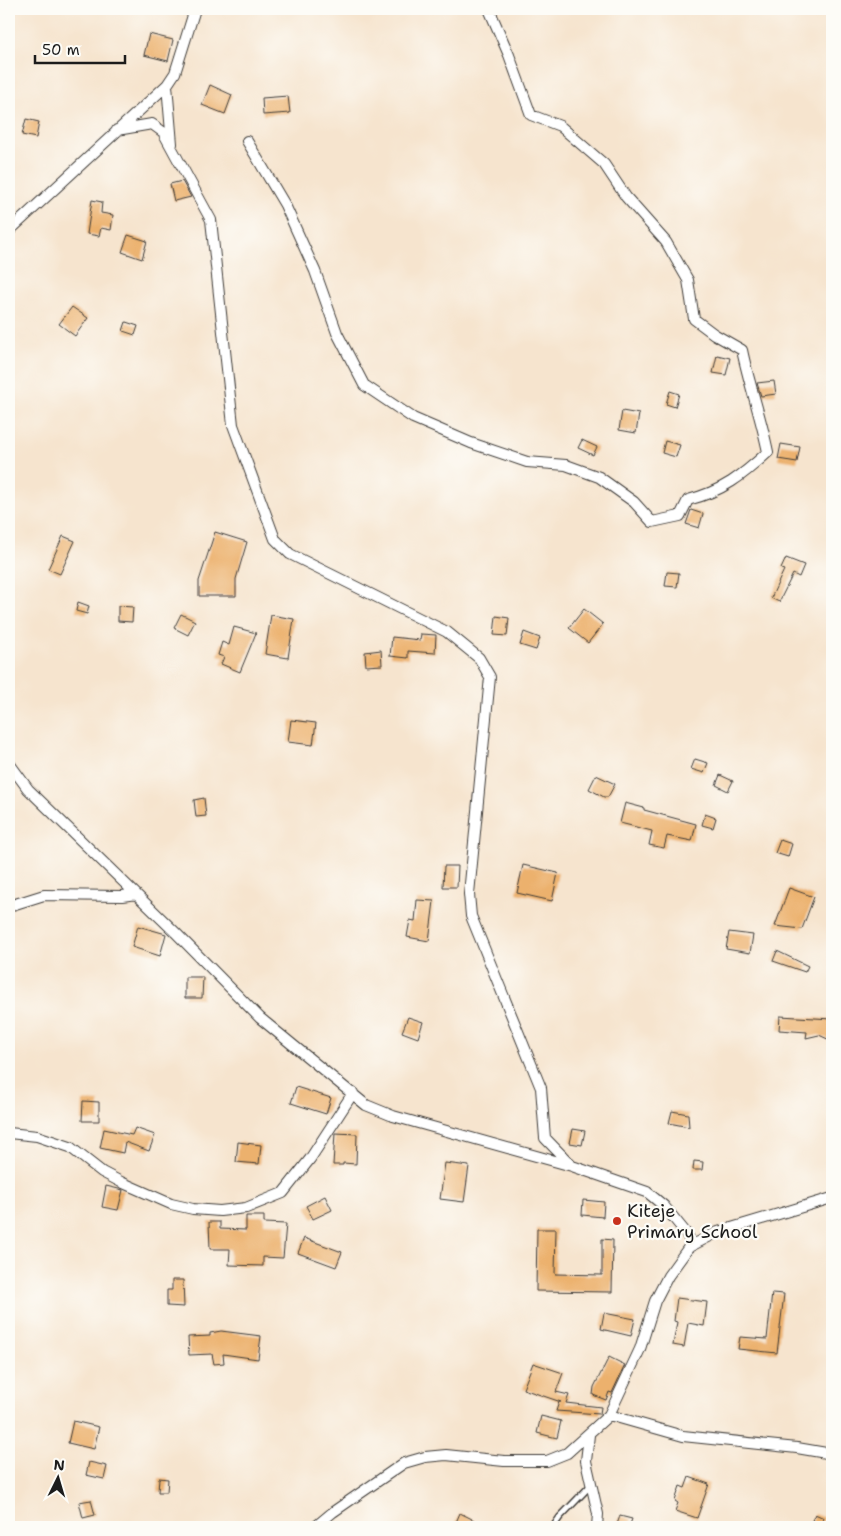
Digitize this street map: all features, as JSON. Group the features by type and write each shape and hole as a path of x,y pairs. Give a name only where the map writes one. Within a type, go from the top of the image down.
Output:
{"street":[{"path":"9,231 167,85 175,73 195,9"},
{"path":"247,141 285,205 315,270 337,333 364,385 413,418 471,443 527,462 566,465 600,477 634,502 652,522 680,516 688,500 710,494 744,475 768,452 762,420 747,375 742,350 714,334 694,319 688,280 666,242 626,197 604,164 560,126 531,115 509,55 489,9"},
{"path":"167,85 172,148"},
{"path":"117,130 152,124 163,132 211,220 233,425 275,539 290,554 447,632 479,658 490,677 469,894 471,916 541,1088 546,1138 572,1166"},
{"path":"9,763 28,789 260,1018 366,1104 393,1116 572,1166 647,1192 664,1206 686,1234 690,1240 689,1247"},
{"path":"9,906 44,896 122,896 136,894"},
{"path":"9,1133 37,1136 70,1146 102,1172 172,1204 193,1209 228,1210 246,1208 283,1193 310,1159 353,1093"},
{"path":"315,1527 333,1512 404,1463 425,1457 446,1455 504,1461 547,1461 567,1453 609,1415 640,1349 655,1301 668,1276 689,1247 718,1232 832,1198"},
{"path":"609,1415 683,1436 798,1448 832,1454"},
{"path":"589,1434 586,1461 598,1514 597,1527"}],"lane":[{"path":"553,1527 560,1517 592,1484"}],"building":[{"path":"149,34 173,40 168,61 144,55"},
{"path":"210,85 232,95 225,114 202,105"},
{"path":"288,96 290,113 263,115 262,98"},
{"path":"26,119 39,122 36,138 22,135"},
{"path":"182,181 191,197 174,201 170,184"},
{"path":"92,200 102,202 101,213 113,215 111,230 101,228 99,236 87,234"},
{"path":"128,235 147,241 142,259 122,252"},
{"path":"72,307 88,318 75,336 59,324"},
{"path":"126,322 138,326 135,335 123,331"},
{"path":"717,355 730,358 726,375 713,373"},
{"path":"774,381 776,394 761,396 757,383"},
{"path":"670,391 679,394 675,407 666,404"},
{"path":"622,411 639,414 636,433 619,430"},
{"path":"582,440 597,447 593,455 578,448"},
{"path":"665,441 680,445 676,457 662,453"},
{"path":"781,444 800,447 797,462 778,459"},
{"path":"691,510 703,514 699,528 686,524"},
{"path":"215,532 247,542 236,579 236,596 199,596 199,581"},
{"path":"63,536 75,541 60,574 48,569"},
{"path":"786,558 804,565 799,577 793,574 779,602 771,598 784,570 781,569"},
{"path":"667,572 679,573 677,587 665,586"},
{"path":"78,602 89,606 87,614 76,611"},
{"path":"118,606 133,607 132,622 118,621"},
{"path":"584,609 603,624 588,643 569,628"},
{"path":"181,614 195,621 188,635 174,628"},
{"path":"271,615 294,619 288,658 265,654"},
{"path":"496,616 509,618 507,636 494,635"},
{"path":"234,627 256,633 240,672 221,664 224,657 218,655 222,642 229,645"},
{"path":"524,632 540,638 536,650 520,645"},
{"path":"421,634 436,635 435,653 408,651 408,658 390,656 392,637 420,640"},
{"path":"381,650 382,665 366,666 365,652"},
{"path":"291,720 316,723 313,745 288,742"},
{"path":"695,759 708,763 704,773 691,769"},
{"path":"596,775 615,784 608,797 604,797 589,789"},
{"path":"720,775 733,781 728,791 716,785"},
{"path":"204,798 206,816 196,817 194,800"},
{"path":"625,803 696,824 692,841 667,836 664,848 649,845 652,831 620,823"},
{"path":"705,814 716,818 713,828 702,825"},
{"path":"780,840 792,844 788,857 775,853"},
{"path":"523,865 558,873 552,901 517,893"},
{"path":"444,866 458,866 457,887 443,887"},
{"path":"789,888 814,897 802,929 775,926"},
{"path":"417,900 434,901 429,941 407,937 410,920 415,921"},
{"path":"138,926 166,934 160,956 132,947"},
{"path":"729,932 753,935 750,953 726,949"},
{"path":"777,951 808,966 805,972 773,961"},
{"path":"185,977 203,977 202,998 185,998"},
{"path":"780,1016 832,1019 832,1041 819,1035 806,1038 807,1032 779,1030"},
{"path":"408,1017 423,1022 418,1038 402,1032"},
{"path":"296,1087 331,1098 326,1114 291,1103"},
{"path":"83,1101 99,1102 99,1121 82,1121"},
{"path":"672,1111 688,1114 689,1127 669,1123"},
{"path":"135,1128 155,1135 149,1151 125,1142 123,1153 100,1148 104,1129 132,1135"},
{"path":"573,1129 585,1131 582,1145 570,1143"},
{"path":"335,1133 357,1134 356,1164 343,1163 343,1165 333,1165"},
{"path":"238,1142 261,1145 259,1164 236,1162"},
{"path":"694,1161 703,1162 702,1170 693,1170"},
{"path":"445,1163 469,1166 464,1202 440,1199"},
{"path":"106,1186 123,1190 118,1210 102,1207"},
{"path":"325,1196 332,1210 313,1219 306,1206"},
{"path":"583,1200 604,1202 603,1217 582,1215"},
{"path":"246,1216 264,1216 264,1223 286,1224 283,1258 263,1257 263,1266 229,1265 230,1249 210,1249 209,1222 220,1222 220,1229 246,1230"},
{"path":"537,1229 556,1229 555,1274 602,1275 602,1239 613,1240 612,1292 536,1291"},
{"path":"304,1238 342,1252 336,1267 298,1253"},
{"path":"172,1280 183,1280 184,1307 167,1306 167,1290 172,1290"},
{"path":"772,1293 784,1294 777,1353 738,1349 740,1337 767,1339"},
{"path":"677,1298 707,1302 704,1326 688,1323 684,1347 673,1345 677,1322 674,1321"},
{"path":"604,1313 635,1319 631,1336 601,1329"},
{"path":"221,1331 261,1336 258,1359 223,1354 224,1363 214,1364 212,1354 189,1355 188,1337 210,1336 210,1333"},
{"path":"609,1357 625,1365 612,1393 609,1392 606,1400 593,1395 594,1387"},
{"path":"533,1363 563,1373 556,1392 569,1395 566,1403 601,1407 600,1414 556,1411 559,1402 561,1402 523,1389"},
{"path":"541,1416 561,1421 557,1438 537,1433"},
{"path":"73,1421 99,1427 94,1449 68,1443"},
{"path":"89,1462 107,1466 104,1479 86,1475"},
{"path":"689,1477 709,1484 697,1518 675,1511 678,1503 675,1501 680,1486 685,1488"},
{"path":"159,1478 168,1479 167,1492 158,1492"},
{"path":"91,1500 95,1515 83,1518 79,1502"},
{"path":"460,1513 474,1520 471,1527 454,1527"},
{"path":"815,1514 824,1518 820,1527 809,1527"},
{"path":"620,1516 632,1519 629,1527 616,1527"}],"place":[{"name":"Kiteje Primary School","path":"617,1221"}]}
